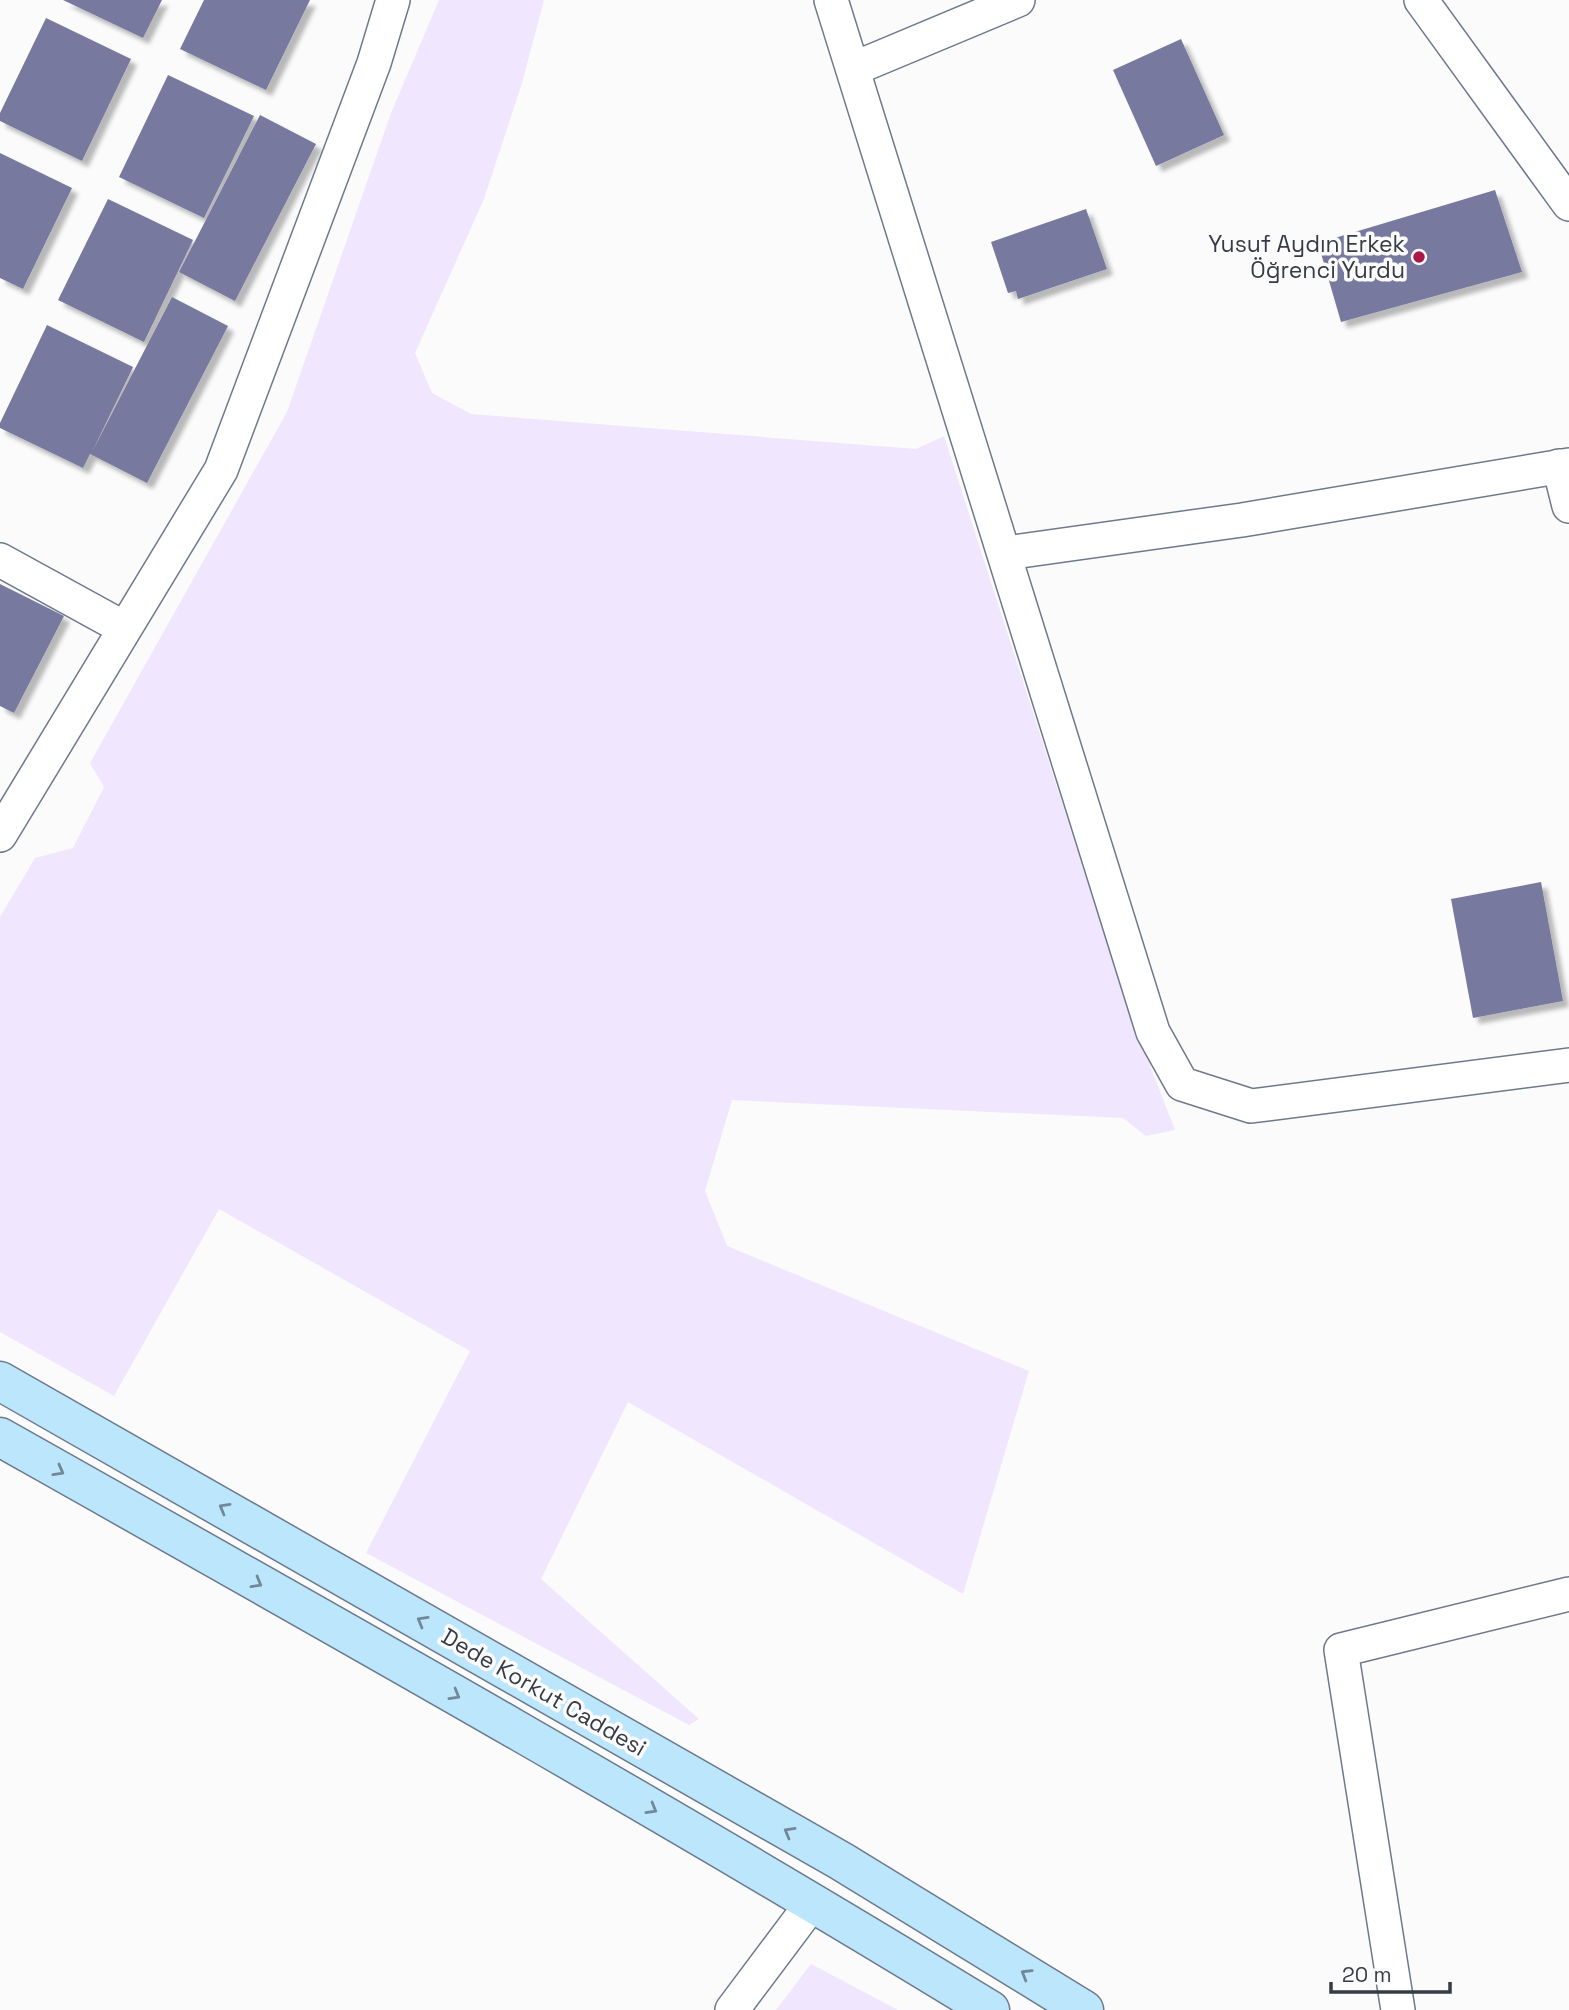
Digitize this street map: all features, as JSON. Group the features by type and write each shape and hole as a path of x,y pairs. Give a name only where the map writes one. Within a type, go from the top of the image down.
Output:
{"street":[{"path":"0,835 221,470 374,63 393,0"},
{"path":"831,0 990,515 1006,553 1153,1032 1182,1084 1251,1106 1569,1065"},
{"path":"853,69 1018,0"},
{"path":"1421,0 1569,204"},
{"path":"1006,553 1242,520 1564,466 1569,506"},
{"path":"0,560 124,628"},
{"name":"Dede Korkut Caddesi","path":"0,1381 841,1861 1084,2010"},
{"name":"Dede Korkut Caddesi","path":"0,1437 813,1902 990,2010"},
{"path":"1398,2010 1341,1650 1569,1594"},
{"path":"732,2010 841,1861"}],"shaded area":[{"path":"439,0 544,0 522,83 484,199 415,353 432,393 471,414 916,449 944,436 1129,1011 1175,1130 1146,1136 1123,1118 732,1100 705,1191 727,1246 1029,1371 963,1594 628,1402 541,1579 699,1719 689,1725 366,1553 470,1351 219,1209 114,1396 0,1332 0,917 35,858 73,848 104,787 90,763 287,412 391,113"},
{"path":"811,1964 898,2010 776,2010"}],"building":[{"path":"63,0 162,0 143,38"},
{"path":"204,0 310,0 266,90 180,49"},
{"path":"46,18 131,59 82,161 0,121 0,113"},
{"path":"1181,39 1224,135 1156,166 1113,70"},
{"path":"168,75 254,116 204,218 119,177"},
{"path":"260,115 316,144 235,301 179,272"},
{"path":"0,153 72,188 23,289 0,278"},
{"name":"Yusuf Aydın Erkek Öğrenci Yurdu","path":"1495,190 1522,272 1341,322 1318,243"},
{"path":"108,199 193,240 144,342 58,300"},
{"path":"1086,209 1107,269 1018,299 1016,291 1008,293 991,242"},
{"path":"172,297 228,326 147,483 90,454 83,468 0,428 47,325 133,367 92,452"},
{"path":"0,584 64,616 14,713 0,706"},
{"path":"1541,882 1563,1001 1473,1018 1451,899"}],"place":[{"name":"Yusuf Aydın Erkek Öğrenci Yurdu","path":"1419,257"}]}
